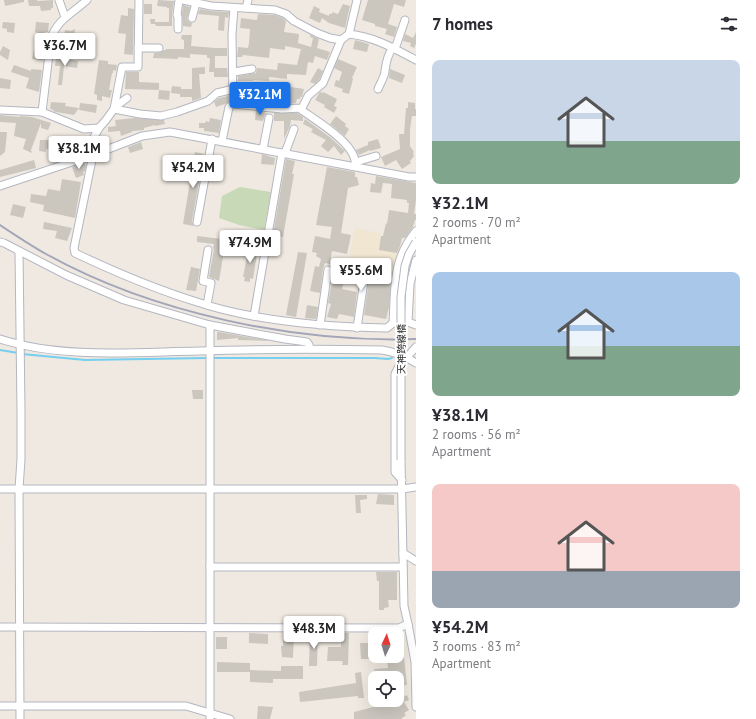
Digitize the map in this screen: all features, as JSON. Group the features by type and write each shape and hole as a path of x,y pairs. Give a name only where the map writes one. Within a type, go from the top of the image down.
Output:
{"street":[{"path":"59,0 65,17"},
{"path":"42,112 51,38 56,26 87,0"},
{"path":"114,108 122,68 138,67 139,0"},
{"path":"178,29 177,15 179,0"},
{"path":"183,0 196,3 275,10 286,14 317,33 341,40"},
{"path":"246,8 248,0"},
{"path":"300,109 308,96 323,83 341,40 349,34 357,0"},
{"path":"192,18 196,3"},
{"path":"222,141 229,107 233,104 234,89 231,5"},
{"path":"378,89 385,71 384,66 393,46 396,46 405,20"},
{"path":"349,34 374,39 393,46 397,50 416,60"},
{"path":"138,48 159,48"},
{"path":"234,72 252,69"},
{"path":"114,108 140,114 160,116 177,112 208,101 217,93 234,89 281,87"},
{"path":"127,98 114,108 106,120 98,128 94,137 93,155 74,248 75,253 148,285 207,305 254,316 320,325 357,328 386,328 393,323 408,322 416,325"},
{"path":"233,104 300,109 337,135 348,147 356,164"},
{"path":"0,110 42,112 84,129 98,128"},
{"path":"263,149 268,118"},
{"path":"254,316 284,153 294,128"},
{"path":"0,186 93,155 135,138 157,133 170,132 284,153 356,164 416,177"},
{"path":"197,222 212,139"},
{"path":"356,164 376,156"},
{"path":"393,323 395,283 398,265 401,254 416,231"},
{"path":"0,242 66,275 124,300 210,325 307,342 310,349"},
{"name":"天神跨線橋","path":"416,242 409,254 405,266 401,297 404,606 415,662 416,707"},
{"path":"207,305 210,283 203,281 208,250"},
{"path":"18,251 21,350 21,459 19,489 20,719"},
{"path":"408,322 410,284 416,260"},
{"path":"320,325 328,270"},
{"path":"357,328 364,281"},
{"path":"210,325 210,716"},
{"path":"0,339 21,350 93,353 209,355 310,349 382,350 407,357 416,363"},
{"path":"402,480 395,472 395,374 398,366 407,357 411,350 416,347"},
{"path":"0,489 402,489 416,487"},
{"path":"403,554 416,561"},
{"path":"210,567 403,567"},
{"path":"0,627 399,628 408,624"},
{"path":"0,706 186,706 210,716 230,719"}],"shaded area":[{"path":"355,228 380,233 379,238 403,243 398,253 394,269 349,260"}],"green space":[{"path":"240,187 271,192 264,230 239,225 219,218 222,196"}],"building":[{"path":"4,0 24,0 24,2 5,6"},
{"path":"28,0 53,0 53,8 51,8 51,10 41,11 40,6 29,6"},
{"path":"158,0 174,1 172,26 156,26 155,24 151,24 150,19 155,19 155,22 169,22 169,8 157,6"},
{"path":"368,0 406,0 404,7 394,4 388,24 397,27 394,37 385,34 387,29 375,26 375,24 362,20"},
{"path":"144,4 152,4 152,14 144,14"},
{"path":"343,4 350,6 345,28 329,23 322,18 320,23 309,18 314,6 320,9 319,12 329,16 332,12 338,14"},
{"path":"183,5 190,7 187,19 192,23 191,27 183,26"},
{"path":"128,8 134,9 133,55 124,54 126,34 118,33 121,15 128,16"},
{"path":"200,9 229,12 228,18 225,17 224,31 218,30 219,16 198,14"},
{"path":"258,14 275,15 283,18 286,21 284,32 299,34 298,43 311,47 313,38 310,37 310,35 319,39 317,48 330,52 327,60 315,56 313,63 308,62 306,75 287,74 287,79 269,77 269,81 238,81 238,76 256,73 257,68 277,70 278,63 297,65 301,49 285,46 285,50 270,48 269,58 243,55 242,57 237,57 238,47 248,48 249,43 250,29 240,28 241,18 257,20"},
{"path":"3,22 15,23 14,33 7,32 7,29 2,28"},
{"path":"36,22 49,23 48,32 45,32 43,42 45,42 42,60 32,59 38,33 35,32"},
{"path":"75,29 73,40 79,41 78,49 59,47 62,38 64,39 65,30 71,31"},
{"path":"416,32 416,44 414,48 410,46 411,43 403,41 405,34 413,38"},
{"path":"182,35 192,35 191,46 227,48 227,56 215,56 215,68 227,68 228,77 214,77 214,72 209,72 210,58 207,58 207,55 190,54 190,58 178,57 178,59 153,58 154,53 161,52 166,49 184,49 184,40 181,39"},
{"path":"355,40 369,44 367,52 353,49"},
{"path":"3,46 10,50 8,60 0,55"},
{"path":"56,57 78,61 77,68 64,66 62,85 58,85 60,66 55,66"},
{"path":"338,59 357,67 352,78 349,94 342,92 343,89 334,86 336,80 339,81 342,72 334,68"},
{"path":"99,60 108,61 108,64 117,65 116,71 113,70 112,73 109,90 112,90 110,98 102,96 102,101 97,100 97,95 94,94"},
{"path":"14,65 31,71 31,69 42,70 39,92 26,88 29,78 11,72"},
{"path":"205,67 205,74 199,74 201,98 192,101 192,97 180,97 180,94 171,93 172,86 181,87 181,89 192,89 192,68"},
{"path":"318,68 323,71 319,80 315,84 310,82"},
{"path":"390,69 405,75 402,83 389,78"},
{"path":"126,72 139,72 139,82 159,83 159,90 125,89"},
{"path":"0,78 11,80 10,89 0,88"},
{"path":"291,87 304,89 302,97 297,99 296,103 290,104 289,101 275,100 275,93 290,93"},
{"path":"159,90 170,91 169,100 158,99"},
{"path":"320,92 337,99 334,106 337,107 334,113 324,107 325,105 315,100"},
{"path":"228,96 228,102 216,107 214,102 219,98"},
{"path":"51,102 66,103 65,106 79,108 74,115 56,112 50,109"},
{"path":"408,102 415,103 416,109 416,116 412,116 410,129 410,146 414,152 414,156 410,161 411,163 402,169 396,160 385,166 381,157 400,149 399,134 404,134 406,108 408,108"},
{"path":"80,103 97,105 96,113 79,110"},
{"path":"256,111 268,113 265,115 263,121 255,120"},
{"path":"274,113 297,113 303,117 303,121 291,120 284,139 284,121 274,121"},
{"path":"0,115 32,117 51,123 48,130 41,128 41,123 31,150 32,153 23,149 26,139 14,136 16,123 0,122"},
{"path":"336,116 346,124 345,126 349,129 345,136 330,124"},
{"path":"135,118 164,120 165,124 144,128 144,130 132,131 121,136 120,131 108,132 108,127 116,126 115,120"},
{"path":"210,118 221,120 219,133 204,131 204,128 199,128 199,123 205,123 206,121 209,122"},
{"path":"305,119 331,138 345,151 341,155 334,146 328,152 321,146 326,140 311,132 313,129 303,124"},
{"path":"0,132 7,132 5,152 0,156"},
{"path":"378,139 381,148 370,150 359,155 356,150 368,145 368,142"},
{"path":"40,140 60,140 60,150 46,149 46,152 39,151"},
{"path":"141,142 143,149 130,153 128,147"},
{"path":"80,148 80,150 85,149 86,152 70,157 69,150"},
{"path":"195,152 204,154 192,221 194,226 183,224"},
{"path":"262,154 275,158 274,165 261,164"},
{"path":"286,159 295,161 292,174 294,174 283,237 280,236 279,247 271,246"},
{"path":"34,160 36,168 0,177 0,170"},
{"path":"84,163 86,166 85,171 83,172 84,175 76,178 72,167"},
{"path":"327,167 355,172 355,177 357,177 359,185 348,188 341,233 351,235 347,254 332,251 330,264 325,263 323,269 320,293 310,291 315,266 319,267 321,259 316,256 317,253 312,252 315,236 330,239 332,227 316,225"},
{"path":"376,176 416,183 414,214 416,214 416,220 405,238 402,238 397,253 379,250 381,236 383,236 386,223 387,224 389,210 408,213 409,203 407,203 407,200 391,198 392,184 383,183 381,193 370,192 371,183 375,184"},
{"path":"62,179 81,182 75,218 43,211 44,205 30,202 31,194 46,196 48,189 60,191"},
{"path":"13,204 26,207 23,218 10,215"},
{"path":"44,222 72,228 67,241 55,238 57,231 43,229"},
{"path":"197,236 230,240 228,252 224,251 219,281 209,277 214,244 197,242"},
{"path":"249,247 258,248 253,279 250,278 250,282 244,281 245,277 243,277"},
{"path":"298,252 307,253 296,317 286,315"},
{"path":"355,263 392,271 389,307 386,319 364,315 370,273 361,271 359,283 344,280 342,289 357,292 354,317 339,314 337,319 327,317 331,304 328,303 335,267 354,271"},
{"path":"191,267 200,269 196,291 186,290"},
{"path":"307,305 318,307 316,319 305,318"},
{"path":"217,332 271,341 238,340 238,338 217,340"},
{"path":"192,390 203,390 203,399 193,399"},
{"path":"378,494 394,495 394,505 376,504"},
{"path":"355,495 367,495 367,499 360,500 361,513 356,513"},
{"path":"376,572 397,572 397,600 388,600 389,607 384,608 384,610 379,610 379,581 377,581"},
{"path":"249,633 268,634 268,644 249,643"},
{"path":"283,633 294,633 293,658 282,657 281,646 283,646"},
{"path":"310,633 318,633 317,666 309,666"},
{"path":"341,633 349,633 348,665 342,665 343,662 341,661 327,661 328,647 341,647"},
{"path":"216,637 227,637 227,649 216,649"},
{"path":"360,643 368,643 368,659 361,659"},
{"path":"404,657 407,685 404,685 404,671 374,671 374,669 388,668 387,663 404,663"},
{"path":"217,662 250,663 250,672 217,672"},
{"path":"281,666 303,666 303,679 273,679 273,683 250,682 250,670 281,671"},
{"path":"361,672 364,698 358,698 358,696 300,702 299,692 356,683 355,673"},
{"path":"407,695 409,700 404,702 404,696"},
{"path":"404,702 409,710 404,713 406,715 401,719 354,719 354,712 373,707 404,707"},
{"path":"258,706 273,707 270,719 257,719"}],"waterway":[{"path":"0,350 18,353"},
{"path":"22,354 85,360 207,358"},
{"path":"212,358 392,358"}],"railway":[{"path":"0,225 28,244 87,275 132,293 178,308 225,320 322,336 370,339 416,339"}]}
